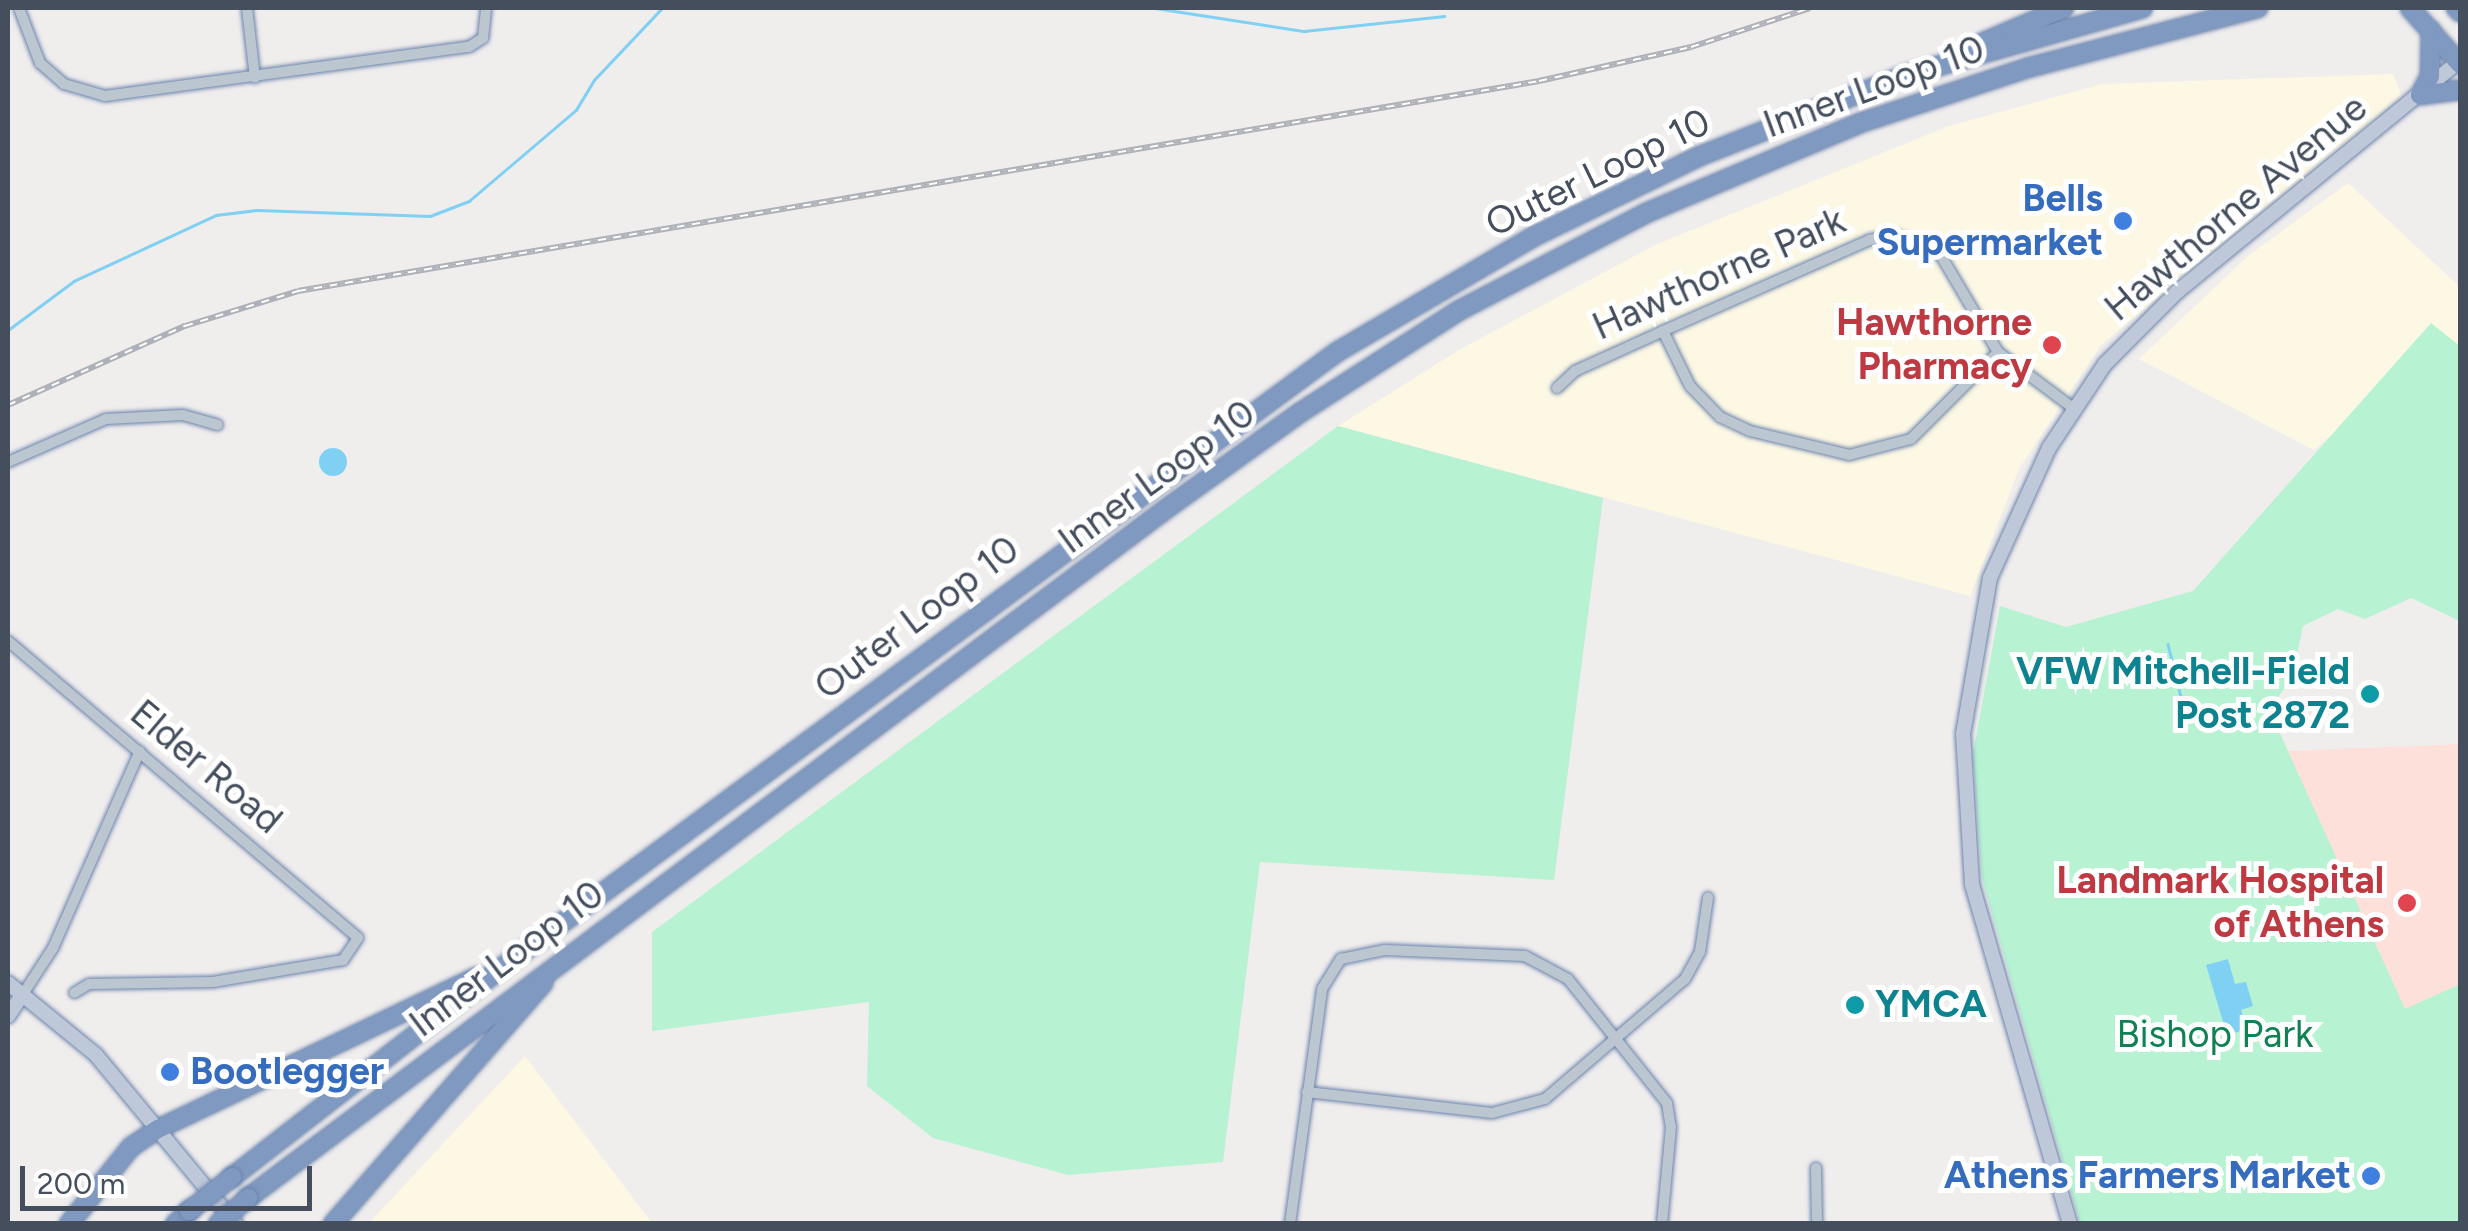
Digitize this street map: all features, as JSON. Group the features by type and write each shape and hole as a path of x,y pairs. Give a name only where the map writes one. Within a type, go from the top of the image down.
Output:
{"highway":[{"path":"1906,76 2064,8"},
{"name":"Outer Loop 10","path":"182,1217 521,953 1336,352 1631,188 1906,76 2143,8"},
{"name":"Inner Loop 10","path":"218,1224 565,958 1256,443 1491,293 1682,196 1860,123 2028,68 2258,8"},
{"path":"2420,18 2460,62"},
{"path":"2420,18 2430,76 2420,95"},
{"path":"2420,95 2460,90"},
{"path":"69,1224 132,1147 158,1129 521,953"},
{"path":"333,1224 565,958"}],"main road":[{"name":"Hawthorne Avenue","path":"2070,1224 1976,899 1963,734 1978,626 2002,542 2074,408 2106,364 2177,292 2460,62"},
{"path":"8,983 96,1056 236,1224"},
{"path":"8,1016 23,994"}],"street":[{"path":"19,8 40,63 78,90 118,95 469,47 483,38 486,8"},
{"path":"246,8 255,78"},
{"name":"Hawthorne Park","path":"1557,388 1575,371 1663,330 1869,240 1895,235 1940,254 1998,352 2074,408"},
{"path":"1663,330 1690,386 1720,417 1750,432 1849,455 1911,439 1998,352"},
{"path":"8,462 106,419 183,415 218,425"},
{"name":"Elder Road","path":"8,641 350,925 358,943 343,960 213,982 89,984 74,993"},
{"path":"23,994 54,948 140,751"},
{"path":"1307,1092 1478,1113 1514,1111 1560,1089 1691,972 1708,898"},
{"path":"1290,1224 1322,989 1341,959 1357,952 1536,959 1568,978 1658,1086 1670,1114 1662,1224"},
{"path":"1816,1168 1817,1224"}],"shaded area":[{"path":"2393,74 2402,97 2101,345 2019,469 1970,596 1338,426 1459,350 1655,245 1949,126 2102,84"},
{"path":"2348,183 2460,287 2460,523 2358,412 2314,450 2139,359 2249,255"},
{"name":"Landmark Hospital of Athens","path":"2460,744 2460,984 2405,1010 2287,751"},
{"path":"525,1056 652,1223 369,1223"}],"green space":[{"name":"Bishop Park","path":"2431,323 2460,346 2460,621 2411,598 2365,619 2338,609 2303,626 2292,679 2269,709 2405,1009 2460,984 2460,1223 2080,1223 1982,878 1973,754 2000,606 2066,627 2193,591"},
{"path":"1338,426 1603,498 1554,880 1260,862 1223,1162 1068,1175 933,1138 867,1086 869,1002 652,1031 652,932"}],"water":[{"path":"333,448 343,452 347,462 343,472 333,476 323,472 319,462 323,452"},
{"path":"2228,959 2235,984 2246,982 2253,1006 2241,1010 2248,1029 2227,1035 2206,965"}],"waterway":[{"path":"8,330 74,281 216,215 257,210 430,216 469,201 576,110 594,80 662,8"},
{"path":"1155,8 1304,31 1444,16"},
{"path":"2168,644 2184,709"}],"railway":[{"path":"8,405 185,326 298,291 1539,81 1691,47 1810,8"}],"place":[{"name":"Bells Supermarket","path":"2123,221"},
{"name":"Hawthorne Pharmacy","path":"2052,345"},
{"name":"VFW Mitchell-Field Post 2872","path":"2370,694"},
{"name":"Landmark Hospital of Athens","path":"2407,903"},
{"name":"YMCA","path":"1855,1005"},
{"name":"Bootlegger","path":"170,1072"},
{"name":"Athens Farmers Market","path":"2371,1176"}]}
